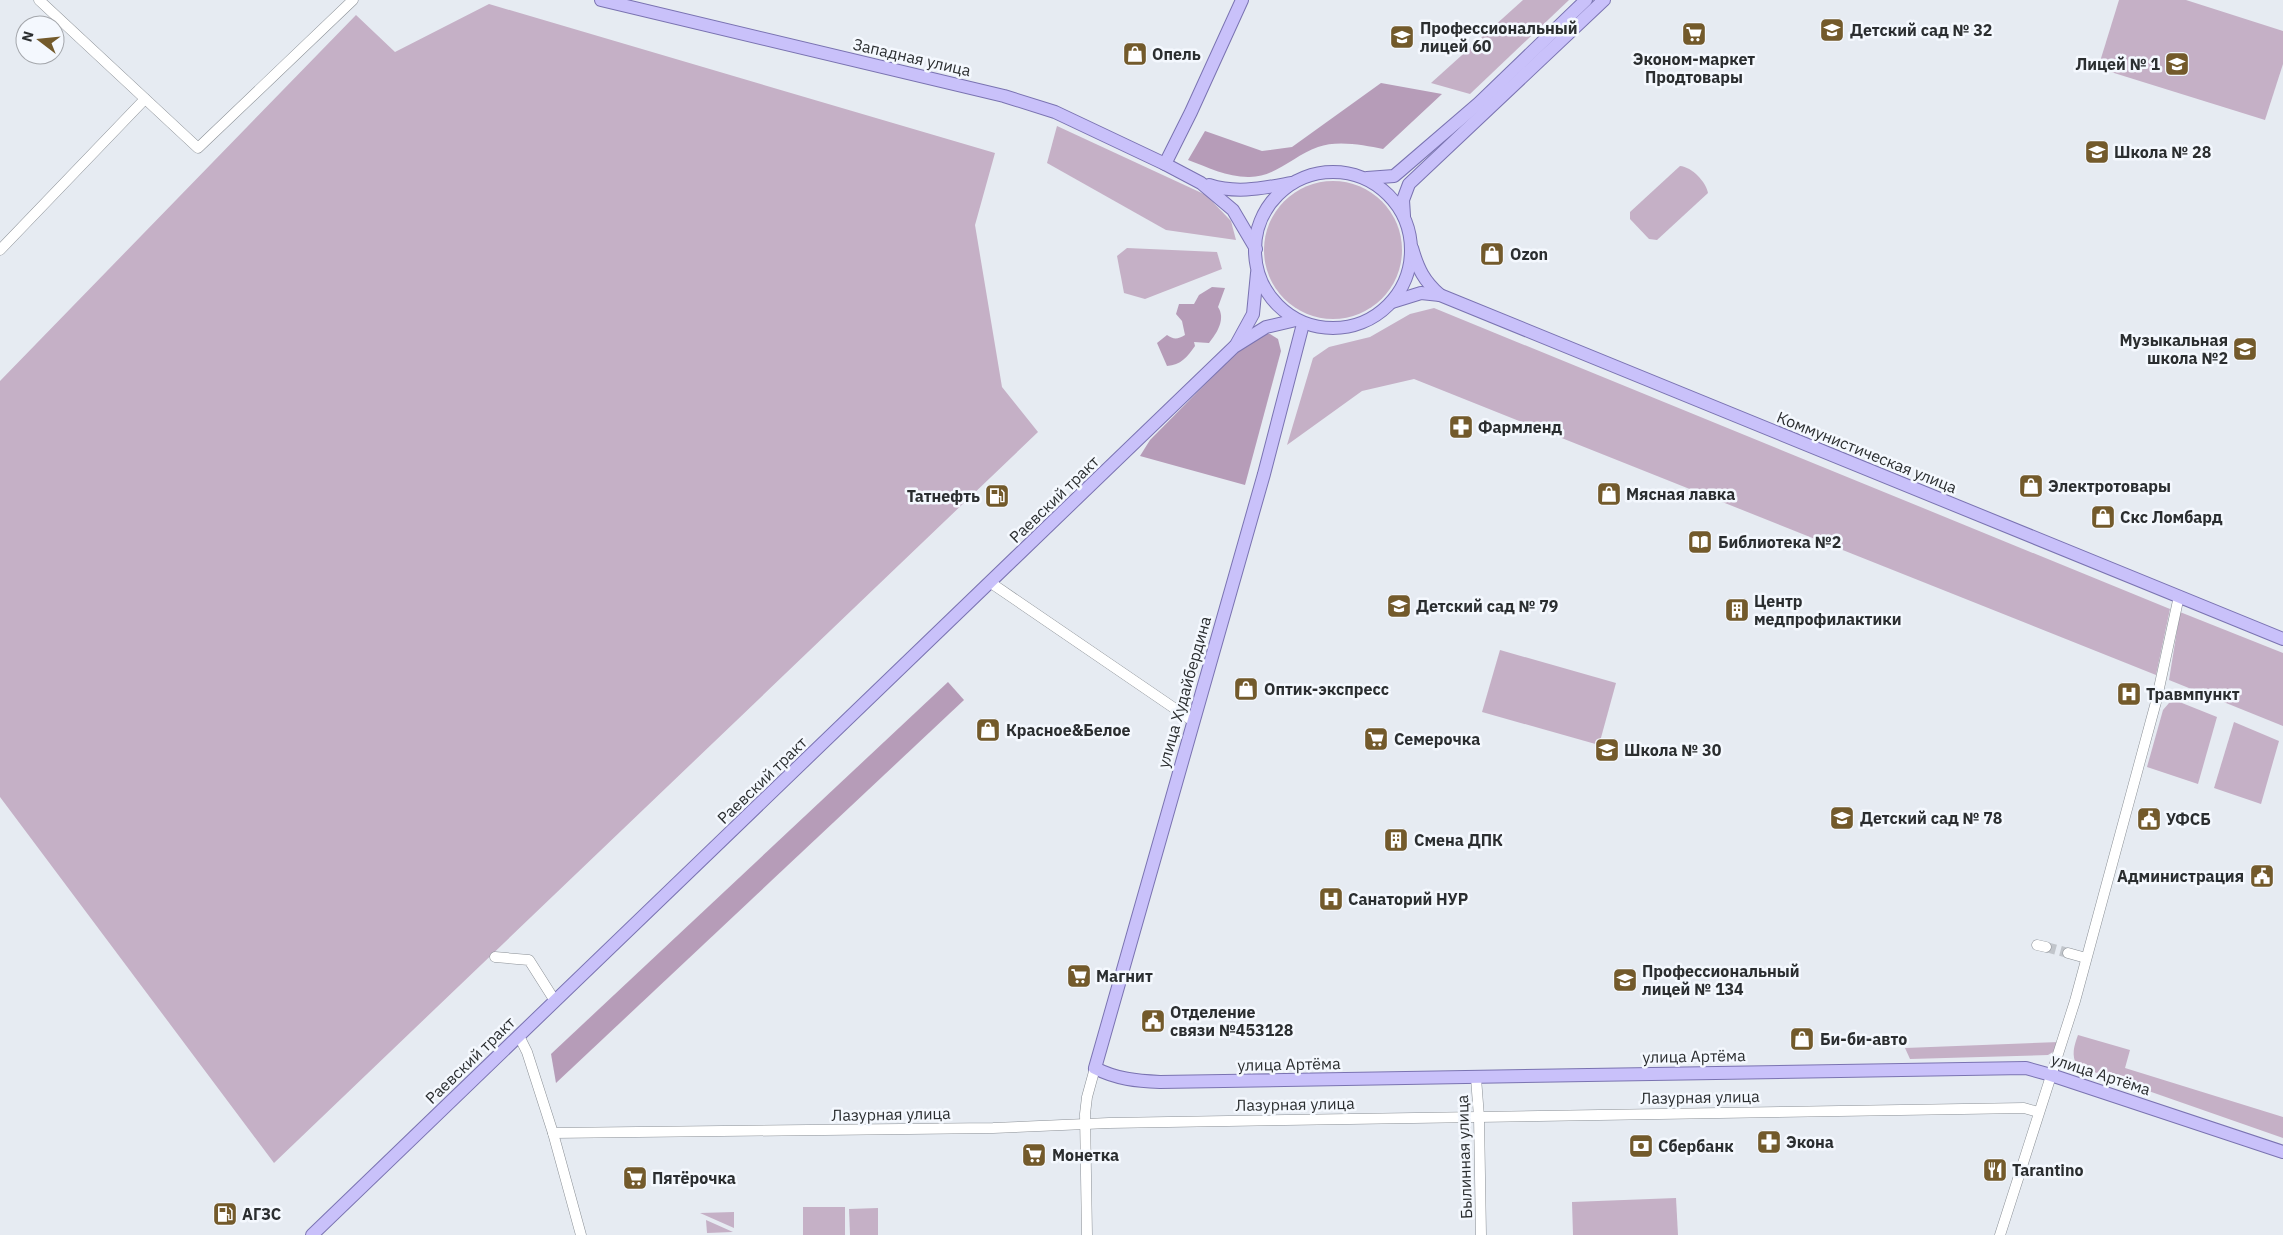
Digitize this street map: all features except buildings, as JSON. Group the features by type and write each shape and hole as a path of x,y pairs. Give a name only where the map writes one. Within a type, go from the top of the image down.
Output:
{"main road":[{"name":"Западная улица","path":"601,0 1004,96 1045,108 1202,183 1224,190 1241,191 1293,183"},
{"path":"1165,164 1242,0"},
{"path":"1586,0 1479,103 1394,176 1367,178 1345,173 1328,172 1314,174 1293,183 1278,195 1266,210 1257,236 1256,249 1257,269 1266,290 1277,304 1299,322 1325,330 1359,324 1376,315 1392,302 1402,287 1409,270 1412,248 1404,218 1403,200 1409,184 1604,0"},
{"path":"1367,178 1382,188 1393,199 1404,218"},
{"name":"Западная улица","path":"1202,183 1233,210 1256,249"},
{"name":"Коммунистическая улица","path":"1412,248 1418,270 1426,283 1440,294 2283,638"},
{"name":"Раевский тракт","path":"1234,347 1253,314 1257,269"},
{"name":"Коммунистическая улица","path":"1392,302 1421,293 1440,294"},
{"name":"Раевский тракт","path":"312,1235 1234,347 1266,327 1299,322"},
{"name":"улица Худайбердина","path":"1095,1068 1264,474 1299,322"},
{"name":"улица Артёма","path":"1095,1068 1113,1077 1160,1082 2026,1068 2051,1074 2283,1152"}],"street":[{"path":"39,0 198,148 353,0"},
{"path":"0,250 145,99"},
{"path":"991,583 1193,721"},
{"path":"2000,1235 2086,958 2127,802 2156,702 2179,596"},
{"path":"2068,953 2086,958"},
{"path":"495,957 529,960 555,1001"},
{"path":"519,1036 527,1052 553,1133 581,1235"},
{"path":"1087,1235 1085,1124 1087,1097 1095,1068"},
{"name":"Былинная улица","path":"1476,1078 1479,1116 1481,1235"},
{"name":"Лазурная улица","path":"553,1133 993,1128 1085,1124 1479,1116 2024,1108 2038,1112"}],"shaded area":[{"path":"1523,0 1569,0 1470,94 1431,83"},
{"name":"Лицей № 1","path":"2119,0 2186,0 2283,31 2283,64 2265,120 2098,68"},
{"path":"489,4 995,153 975,225 1002,387 1038,432 274,1163 0,797 0,381 356,15 395,52"},
{"path":"1381,83 1442,94 1383,149 1350,144 1325,145 1309,151 1267,174 1248,177 1225,173 1188,160 1205,131 1262,151 1292,147"},
{"path":"1057,126 1206,195 1231,221 1236,240 1166,230 1047,163"},
{"path":"1680,166 1689,169 1698,176 1708,193 1657,240 1649,239 1630,219 1630,212"},
{"path":"1333,181 1359,186 1382,201 1397,224 1402,250 1397,276 1382,299 1359,314 1333,319 1307,314 1284,299 1269,276 1264,250 1269,224 1284,201 1307,186"},
{"path":"1127,248 1217,252 1222,269 1145,299 1124,293 1117,256"},
{"path":"1212,287 1225,288 1218,307 1221,321 1217,330 1209,343 1194,342 1195,346 1183,360 1167,366 1157,343 1167,335 1176,338 1185,335 1182,321 1176,314 1179,304 1194,304 1199,295"},
{"path":"1434,308 2170,609 2156,675 1414,379 1362,391 1287,445 1313,358 1329,347 1370,337 1410,314"},
{"path":"1265,334 1270,334 1278,339 1281,351 1245,485 1140,456 1150,440 1239,350"},
{"path":"2180,612 2283,653 2283,726 2169,680"},
{"path":"1500,650 1616,683 1599,745 1482,712"},
{"path":"948,682 964,700 556,1083 551,1054"},
{"path":"2177,701 2217,717 2198,784 2147,767 2163,710 2169,703"},
{"path":"2234,722 2279,741 2261,804 2214,788"},
{"path":"2078,1035 2130,1050 2125,1068 2283,1117 2283,1138 2077,1066 2074,1047"},
{"path":"2059,1042 2056,1050 2048,1055 1910,1059 1905,1048"},
{"path":"1676,1198 1678,1235 1573,1235 1572,1202"},
{"path":"803,1207 845,1207 845,1235 803,1235"},
{"path":"878,1208 878,1235 850,1235 849,1209"},
{"path":"734,1212 734,1228 700,1213"},
{"path":"706,1220 733,1232 707,1233"}],"tunnel":[{"path":"2046,947 2068,953"}],"place":[{"name":"Детский сад № 32","path":"1832,30"},
{"name":"Эконом-маркет Продтовары","path":"1694,34"},
{"name":"Профессиональный лицей 60","path":"1402,37"},
{"name":"Опель","path":"1135,54"},
{"name":"Лицей № 1","path":"2177,64"},
{"name":"Школа № 28","path":"2097,152"},
{"name":"Ozon","path":"1492,254"},
{"name":"Музыкальная школа №2","path":"2245,349"},
{"name":"Фармленд","path":"1461,427"},
{"name":"Электротовары","path":"2031,486"},
{"name":"Мясная лавка","path":"1609,494"},
{"name":"Татнефть","path":"997,496"},
{"name":"Скс Ломбард","path":"2103,517"},
{"name":"Библиотека №2","path":"1700,542"},
{"name":"Детский сад № 79","path":"1399,606"},
{"name":"Центр медпрофилактики","path":"1737,610"},
{"name":"Оптик-экспресс","path":"1246,689"},
{"name":"Травмпункт","path":"2129,694"},
{"name":"Красное&Белое","path":"988,730"},
{"name":"Семерочка","path":"1376,739"},
{"name":"Школа № 30","path":"1607,750"},
{"name":"Детский сад № 78","path":"1842,818"},
{"name":"УФСБ","path":"2149,819"},
{"name":"Смена ДПК","path":"1396,840"},
{"name":"Администрация","path":"2262,876"},
{"name":"Санаторий НУР","path":"1331,899"},
{"name":"Магнит","path":"1079,976"},
{"name":"Профессиональный лицей № 134","path":"1625,980"},
{"name":"Отделение связи №453128","path":"1153,1021"},
{"name":"Би-би-авто","path":"1802,1039"},
{"name":"Экона","path":"1769,1142"},
{"name":"Сбербанк","path":"1641,1146"},
{"name":"Монетка","path":"1034,1155"},
{"name":"Tarantino","path":"1995,1170"},
{"name":"Пятёрочка","path":"635,1178"},
{"name":"АГЗС","path":"225,1214"}]}
